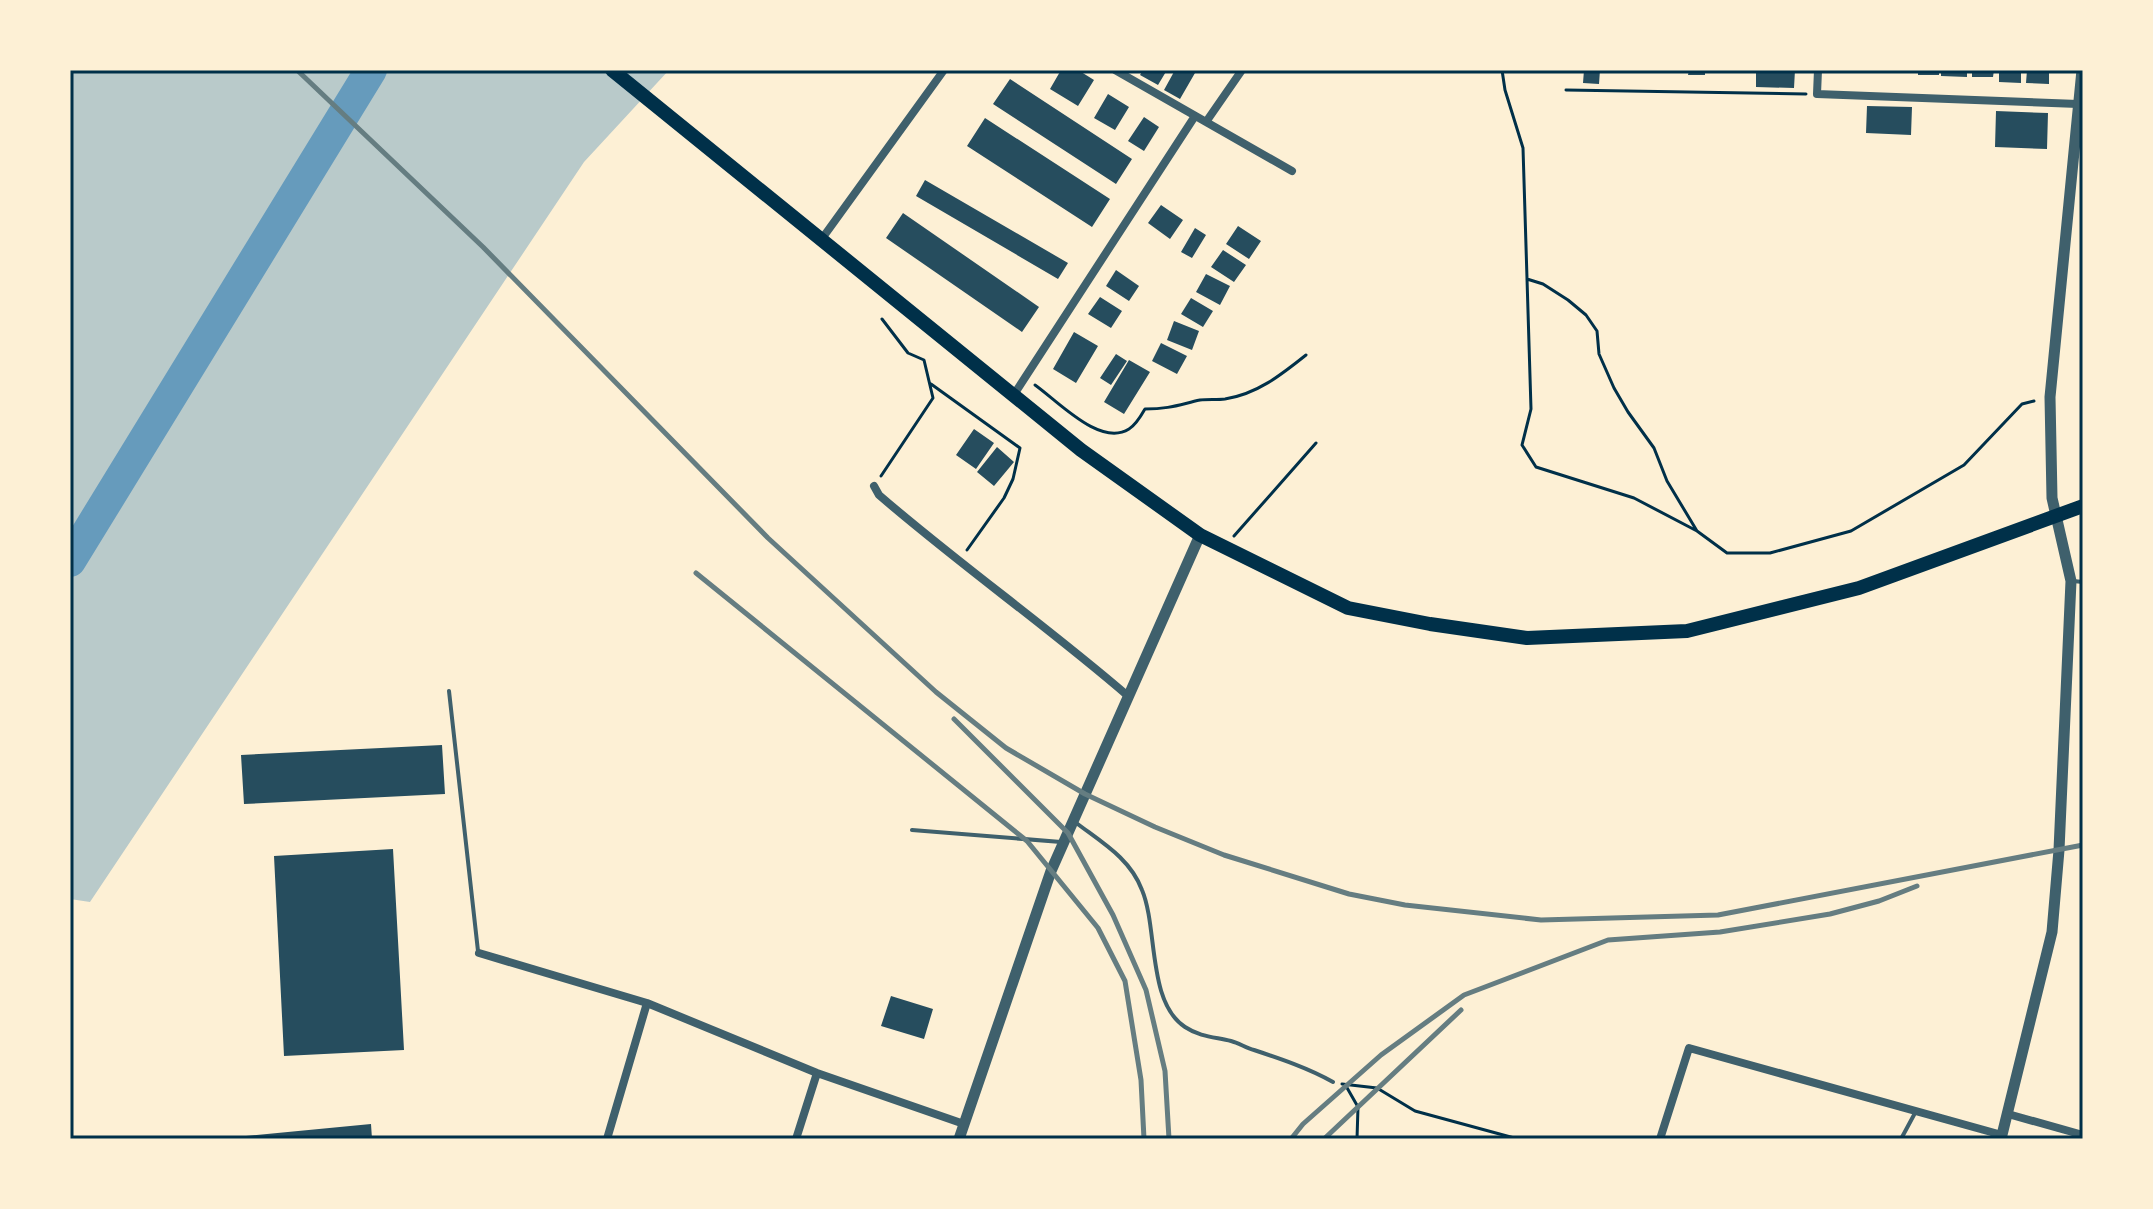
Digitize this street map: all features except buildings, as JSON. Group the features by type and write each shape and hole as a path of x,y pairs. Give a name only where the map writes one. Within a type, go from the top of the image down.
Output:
{"highway":[{"path":"612,70 1081,450 1223,549 1348,608 1527,638 1687,631 1859,588 2083,506"}],"street":[{"path":"821,240 944,70"},
{"path":"1115,70 1127,73 1292,171"},
{"path":"1206,122 1242,70"},
{"path":"1818,70 1817,94 2078,104"},
{"path":"1660,1139 1689,1048 2002,1137 2052,932 2059,850 2077,582 2052,498 2050,397 2082,70"},
{"path":"1013,396 1195,116"},
{"path":"874,486 879,495 962,564 1128,696"},
{"path":"959,1139 1051,871 1200,535"},
{"path":"479,953 647,1003 817,1073 964,1124"},
{"path":"607,1139 647,1003"},
{"path":"796,1139 817,1073"},
{"path":"2008,1114 2065,1134 2083,1135"}],"lane":[{"path":"449,691 479,953"},
{"path":"1073,821 1125,860 1143,890 1153,957 1170,1012 1184,1026 1207,1037 1232,1041 1272,1055 1333,1082"},
{"path":"912,830 1064,842"},
{"path":"1901,1139 1916,1111"}],"path":[{"path":"1502,70 1523,148 1531,409 1522,445 1536,467 1634,498 1697,531 1727,553 1770,553 1851,531 1964,465 2022,404 2050,397"},
{"path":"1566,90 1817,94"},
{"path":"1527,279 1543,284 1568,300 1586,315 1597,331 1599,354 1614,388 1654,448 1667,481 1697,531"},
{"path":"874,486 933,398 924,360 908,353 882,319"},
{"path":"1023,380 1035,385 1097,431 1118,434 1133,428 1145,409 1172,409 1201,400 1226,399 1255,391 1306,355"},
{"path":"931,384 1020,448 1013,479 992,517 965,553 962,564"},
{"path":"1223,549 1316,443"},
{"path":"1357,1139 1358,1107 1344,1085 1377,1088 1415,1111 1518,1139"}],"shaded area":[{"path":"70,70 669,70 584,162 90,902 70,899"}],"waterway":[{"path":"70,561 371,70"}],"railway":[{"path":"297,70 483,247 768,538 936,692 1006,748 1085,794 1155,827 1224,855 1349,894 1405,905 1541,920 1718,915 2083,845"},
{"path":"696,573 1027,841 1098,928 1125,981 1141,1080 1144,1139"},
{"path":"954,719 1068,833 1113,915 1146,990 1165,1071 1169,1139"},
{"path":"1291,1139 1303,1124 1381,1055 1464,995 1608,940 1720,932 1830,914 1879,901 1917,886"},
{"path":"1324,1139 1461,1010"}]}
